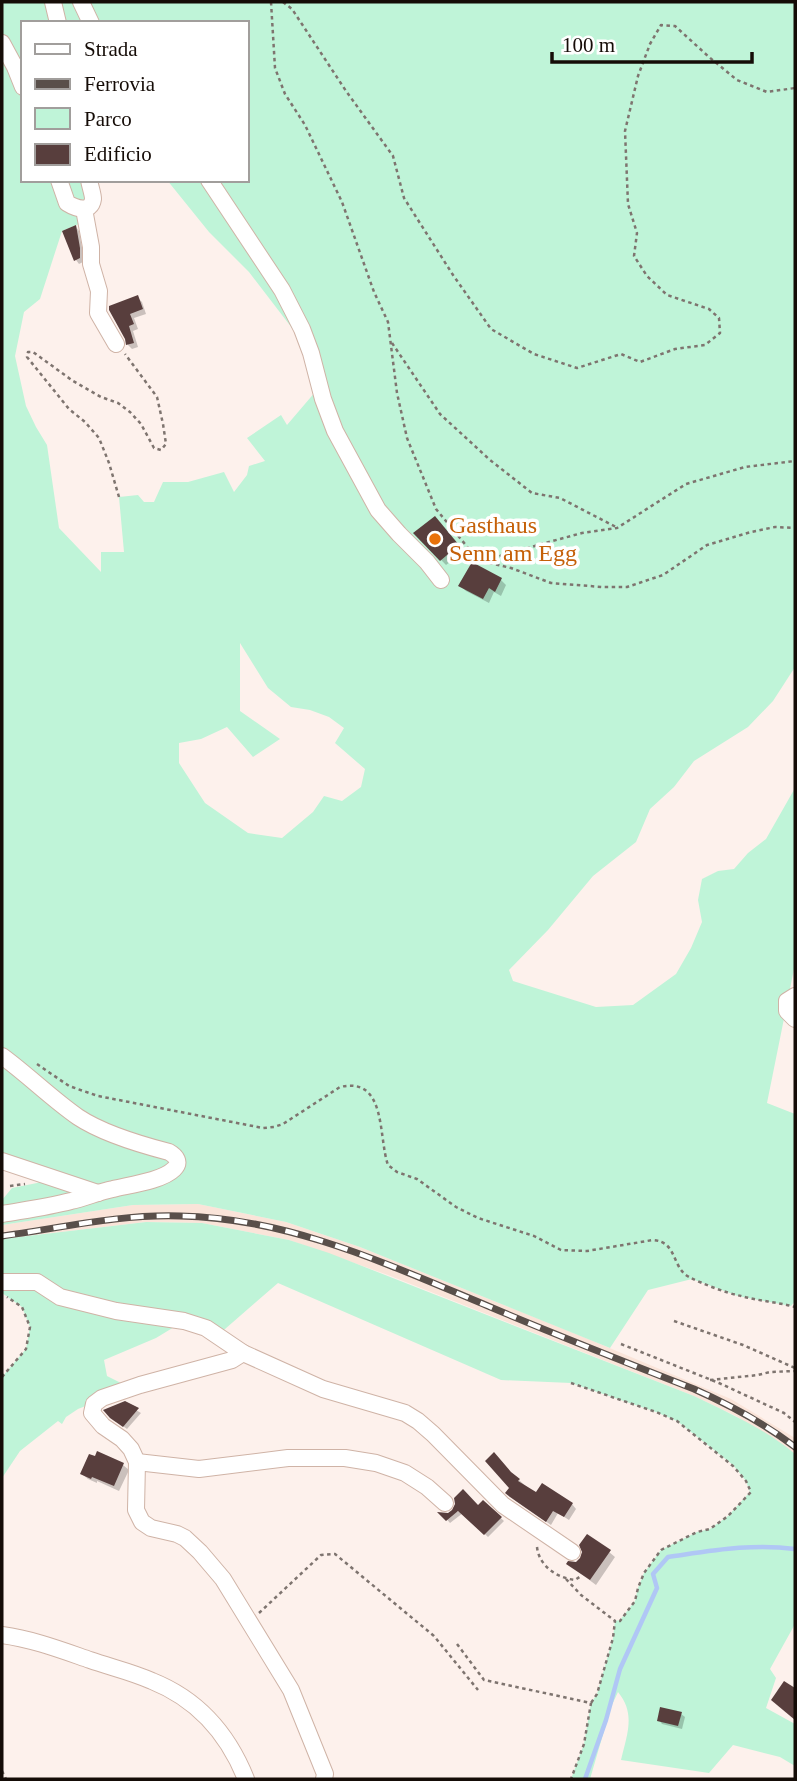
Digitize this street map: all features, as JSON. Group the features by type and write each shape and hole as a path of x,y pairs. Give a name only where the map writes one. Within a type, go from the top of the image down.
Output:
{"street":[{"path":"53,2 58,21"},
{"path":"81,2 90,21"},
{"path":"2,43 21,81"},
{"path":"60,182 67,203 78,209 84,209 93,200 89,182"},
{"path":"210,182 282,290 302,329 335,431 378,510 441,580"},
{"path":"84,209 92,247 91,264 99,291 98,313 116,344"},
{"path":"795,996 788,1001 787,1011 795,1019"},
{"path":"2,1056 80,1118 138,1144 169,1152 177,1160 172,1171 158,1178 74,1201 2,1214"},
{"path":"2,1161 98,1193"},
{"path":"2,1282 37,1282 60,1297 116,1311 184,1321 206,1328 243,1353 323,1389 405,1413 433,1434 503,1505 572,1552"},
{"path":"243,1353 232,1360 102,1398 94,1404 92,1413 103,1426 122,1439 137,1462 136,1510 142,1522 150,1528 185,1538 201,1552 223,1579 291,1690 326,1774 324,1779"},
{"path":"137,1462 199,1469 288,1458 345,1458 376,1463 405,1473 445,1503"},
{"path":"2,1635 25,1638 151,1680 173,1691 192,1703 222,1734 246,1779"}],"path":[{"path":"271,2 275,68 285,94 305,125 342,202 374,292 388,322 397,393 407,438 436,509 474,555 551,583 627,587 663,575 707,545 775,527 795,528"},
{"path":"283,2 292,9 393,156 404,198 491,329 534,354 577,368 621,355 640,362 675,349 705,345 720,332 719,318 709,309 667,295 647,276 634,256 637,233 628,204 625,131 638,76 650,44 661,25 675,26 737,80 767,92 795,88"},
{"path":"391,340 440,414 490,460 532,493 560,498 617,528"},
{"path":"116,344 157,397 166,444 161,450 154,448 141,424 118,403 94,393 33,352 28,352 27,357 69,409 99,438 119,497"},
{"path":"485,561 557,540 617,528 686,484 745,467 795,461"},
{"path":"30,1059 69,1086 97,1096 263,1128 283,1124 340,1087 356,1086 371,1094 376,1104 388,1165 417,1179 456,1208 534,1236 561,1250 587,1251 660,1241 670,1247 681,1271 692,1279 738,1296 795,1307"},
{"path":"2,1293 22,1307 30,1327 26,1349 2,1377"},
{"path":"674,1321 743,1345 795,1369"},
{"path":"621,1344 784,1413 795,1422"},
{"path":"710,1380 795,1369"},
{"path":"571,1383 656,1412 677,1422 733,1465 751,1492 728,1516 710,1529 697,1532 660,1550 644,1573 635,1601 620,1620 615,1621"},
{"path":"539,1530 536,1543 538,1555 547,1567 566,1579 575,1580 581,1576"},
{"path":"249,1622 321,1555 335,1553 435,1636 478,1690"},
{"path":"566,1579 581,1595 615,1621"},
{"path":"571,1779 584,1744 592,1703 613,1638 615,1621"},
{"path":"457,1644 484,1680 592,1703"},
{"path":"2,1771 6,1779"}],"shaded area":[{"path":"198,1204 286,1222 360,1247 581,1336 731,1399 795,1438 795,1454 736,1416 694,1396 388,1275 289,1240 202,1223 146,1222 2,1239 2,1225 133,1205"}],"green space":[{"path":"2,2 795,2 795,667 773,701 748,727 694,761 674,787 650,809 636,842 593,876 548,930 509,970 513,981 596,1007 633,1005 676,974 691,948 702,922 698,900 702,879 718,871 734,869 766,839 795,788 795,964 767,1103 795,1114 795,1301 791,1306 738,1296 692,1279 648,1290 610,1348 360,1247 286,1222 198,1204 133,1205 2,1225 2,1200 12,1188 51,1178 2,1161","holes":["21,21 248,21 248,182 169,182 209,232 249,272 295,332 307,335 322,384 287,425 281,415 247,438 265,461 249,466 247,475 234,492 224,472 188,482 163,482 154,502 144,502 138,495 119,497 124,552 101,552 101,572 59,528 47,445 26,406 15,356 24,312 40,299 62,231 79,224 91,182 21,182","240,643 268,688 291,707 329,717 344,728 335,743 365,769 361,787 342,801 324,796 313,812 282,838 248,833 205,803 179,763 179,743 201,739 227,727 253,757 280,739 240,711"]},
{"path":"146,1222 202,1223 289,1240 329,1253 694,1396 759,1429 795,1454 795,1624 770,1669 776,1678 766,1708 795,1724 795,1766 780,1757 733,1745 709,1773 621,1760 628,1716 624,1700 618,1692 590,1779 571,1779 584,1744 591,1703 597,1694 613,1638 615,1621 620,1620 635,1601 644,1573 661,1550 697,1532 710,1529 728,1516 750,1492 746,1481 733,1465 677,1421 656,1412 571,1383 501,1380 278,1283 217,1336 184,1321 156,1338 104,1360 107,1376 131,1388 78,1409 66,1417 62,1424 58,1421 20,1451 2,1478 2,1377 26,1349 30,1327 22,1307 2,1293 2,1239"}],"building":[{"path":"76,225 80,258 74,261 62,231"},
{"path":"138,295 143,309 130,314 134,324 129,326 134,343 126,345 109,306"},
{"path":"435,516 459,545 440,561 413,533"},
{"path":"472,562 502,578 495,592 489,588 483,599 458,586"},
{"path":"125,1401 139,1408 123,1427 103,1410"},
{"path":"97,1451 124,1463 114,1486 80,1474 89,1454 95,1456"},
{"path":"494,1452 520,1479 518,1481 536,1492 542,1483 573,1503 564,1517 553,1511 546,1522 505,1493 509,1488 485,1461"},
{"path":"463,1489 478,1505 483,1500 502,1517 484,1535 458,1511 446,1521 437,1512 448,1513 452,1510 454,1498"},
{"path":"587,1534 611,1550 590,1580 566,1564 568,1561 576,1562 580,1558 582,1552 579,1545"},
{"path":"784,1681 795,1688 795,1720 771,1700"},
{"path":"660,1707 682,1712 678,1726 657,1721"}],"waterway":[{"path":"585,1779 606,1720 620,1669 657,1588 653,1574 668,1557 747,1547 795,1549"}],"railway":[{"path":"2,1236 113,1219 158,1216 221,1219 300,1235 376,1260 694,1389 746,1415 795,1447"}],"place":[{"name":"Gasthaus Senn am Egg","path":"435,539"}]}
